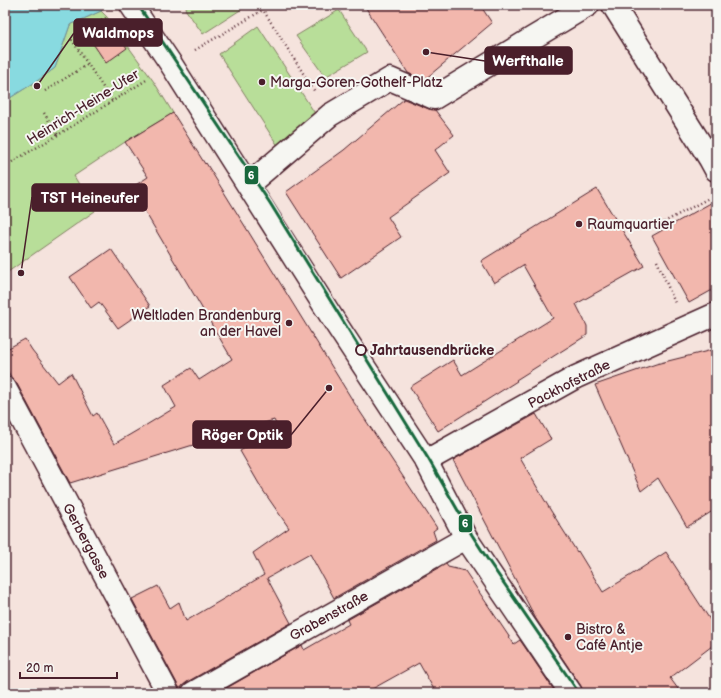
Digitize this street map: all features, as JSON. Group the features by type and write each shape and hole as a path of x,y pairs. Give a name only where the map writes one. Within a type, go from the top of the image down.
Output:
{"street":[{"path":"131,5 171,64 338,327 426,461 466,538 571,693"},
{"path":"248,185 330,115 390,79 434,98 485,73 588,5"},
{"path":"613,5 716,170"},
{"name":"Packhofstraße","path":"426,461 576,378 716,314"},
{"name":"Gerbergasse","path":"5,388 168,693"},
{"name":"Grabenstraße","path":"192,693 466,538"}],"path":[{"path":"260,5 330,115"},
{"name":"Heinrich-Heine-Ufer","path":"5,166 58,135 171,64 263,10"},
{"path":"107,17 72,40 112,100"},
{"path":"45,91 88,64"},
{"path":"44,114 58,135"},
{"path":"657,226 710,197"},
{"path":"657,261 686,328"}],"green space":[{"path":"188,5 243,5 245,7 203,34 185,9"},
{"path":"339,10 367,52 325,77 296,36"},
{"path":"101,11 107,17 154,82 173,113 125,142 74,176 95,211 5,274 5,101 55,68 70,25"},
{"path":"258,26 318,118 278,146 219,54"}],"water":[{"path":"5,5 109,5 101,11 70,25 55,68 5,101"}],"building":[{"path":"364,5 480,5 492,23 424,80 408,73"},
{"path":"113,28 127,48 106,63 92,42"},
{"path":"404,99 435,110 454,135 435,150 450,173 388,217 401,237 341,278 286,192 344,150"},
{"path":"173,113 205,164 206,163 353,401 437,528 433,531 436,540 334,598 310,554 267,578 291,623 187,682 182,686 181,691 132,599 158,586 170,608 179,602 186,621 264,575 253,553 289,528 262,489 240,451 278,428 274,420 70,483 16,382 11,377 5,366 5,350 25,339 58,383 71,373 93,416 97,413 114,444 176,407 164,385 191,368 199,380 232,359 131,188 148,177 125,142"},
{"path":"597,189 644,266 576,304 587,326 587,335 438,431 410,387 453,360 462,375 553,318 523,265 494,283 481,261"},
{"path":"716,200 716,288 689,303 652,236"},
{"path":"111,249 150,306 118,328 99,302 91,308 70,277"},
{"path":"716,349 716,509 687,527 658,478 641,491 595,385 656,364"},
{"path":"536,414 551,439 520,458 551,511 603,592 666,552 716,629 716,643 670,678 681,693 583,693 581,686 536,619 453,460"},
{"path":"446,564 448,567 465,571 514,644 520,640 556,693 436,693 419,663 365,693 218,693 302,645 304,650 349,624 347,620"}],"transit line":[{"name":"6","path":"138,5 270,203 429,460 488,560 579,693"}],"place":[{"name":"Werfthalle","path":"426,52"},
{"name":"Marga-Goren-Gothelf-Platz","path":"262,82"},
{"name":"Waldmops","path":"37,86"},
{"name":"Raumquartier","path":"579,224"},
{"name":"TST Heineufer","path":"21,273"},
{"name":"Weltladen Brandenburg an der Havel","path":"289,323"},
{"name":"Jahrtausendbrücke","path":"361,350"},
{"name":"Röger Optik","path":"329,388"},
{"name":"Bistro & Café Antje","path":"568,637"}]}
